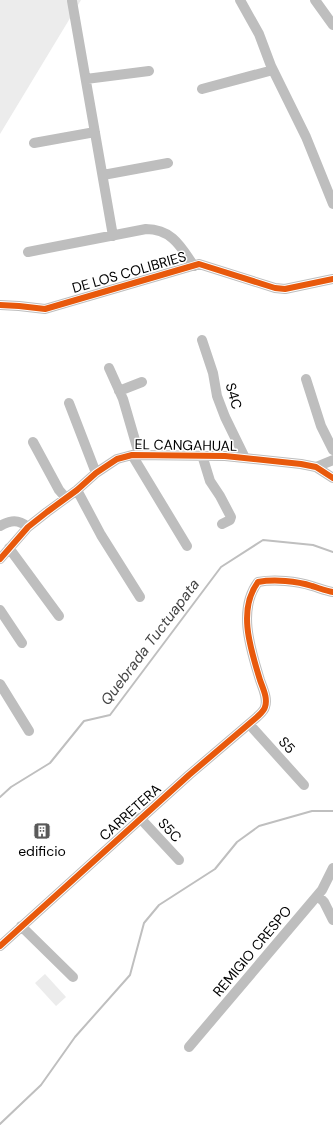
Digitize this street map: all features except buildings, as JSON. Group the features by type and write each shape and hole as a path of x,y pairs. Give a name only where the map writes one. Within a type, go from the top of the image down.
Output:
{"street":[{"path":"240,0 259,34 273,70 306,137 333,204"},
{"path":"315,0 333,24"},
{"path":"72,1 113,236"},
{"path":"202,90 273,70"},
{"path":"86,79 149,71"},
{"path":"34,143 95,132"},
{"path":"103,175 168,162"},
{"path":"28,252 146,229 156,229 172,238 194,266"},
{"name":"DE LOS COLIBRIES","path":"0,305 45,309 199,264 275,288 285,289 333,279"},
{"name":"S4C","path":"202,340 213,373 217,396 225,417 246,458"},
{"path":"109,368 119,391 136,454 187,546"},
{"path":"306,380 321,426 333,450"},
{"path":"119,391 142,382"},
{"path":"69,403 96,473"},
{"path":"33,442 59,490 66,498"},
{"name":"EL CANGAHUAL","path":"0,559 28,527 77,490 96,473 118,459 136,454 202,455 301,464 316,467 333,478"},
{"path":"202,455 210,481 231,517 230,520 222,524"},
{"path":"316,467 333,460"},
{"path":"77,490 101,535 140,597"},
{"path":"0,526 6,522 17,521 28,527"},
{"path":"9,548 59,616"},
{"name":"CARRETERA","path":"2,940 21,926 140,818 265,709 266,700 252,650 247,625 247,613 253,589 258,582 268,580 306,584 333,592"},
{"path":"0,610 22,643"},
{"path":"0,684 29,731"},
{"name":"S5","path":"249,724 304,785"},
{"name":"S5C","path":"140,818 179,860"},
{"name":"REMIGIO CRESPO","path":"189,1047 318,896 326,884 333,868"},
{"path":"318,896 324,902 333,920"},
{"path":"21,926 73,978"}],"shaded area":[{"path":"0,0 81,0 0,134"},
{"path":"45,974 66,997 56,1006 35,983"}],"waterway":[{"name":"Quebrada Tuctuapata","path":"0,797 11,787 50,763 84,721 110,715 221,567 263,540 313,545 333,552"},
{"path":"0,1124 41,1085 75,1037 130,975 144,923 159,905 215,869 237,842 259,826 312,811 333,811"}],"cycle path":[{"path":"0,305 45,309 199,264 275,288 285,289 333,279"},
{"path":"0,559 28,527 77,490 96,473 117,459 132,455 225,456 301,464 316,467 333,478"},
{"path":"0,946 189,775 264,710 266,697 256,668 250,643 247,617 248,605 258,582 293,582 306,584 333,592"}],"place":[{"name":"edificio","path":"42,831"}]}
